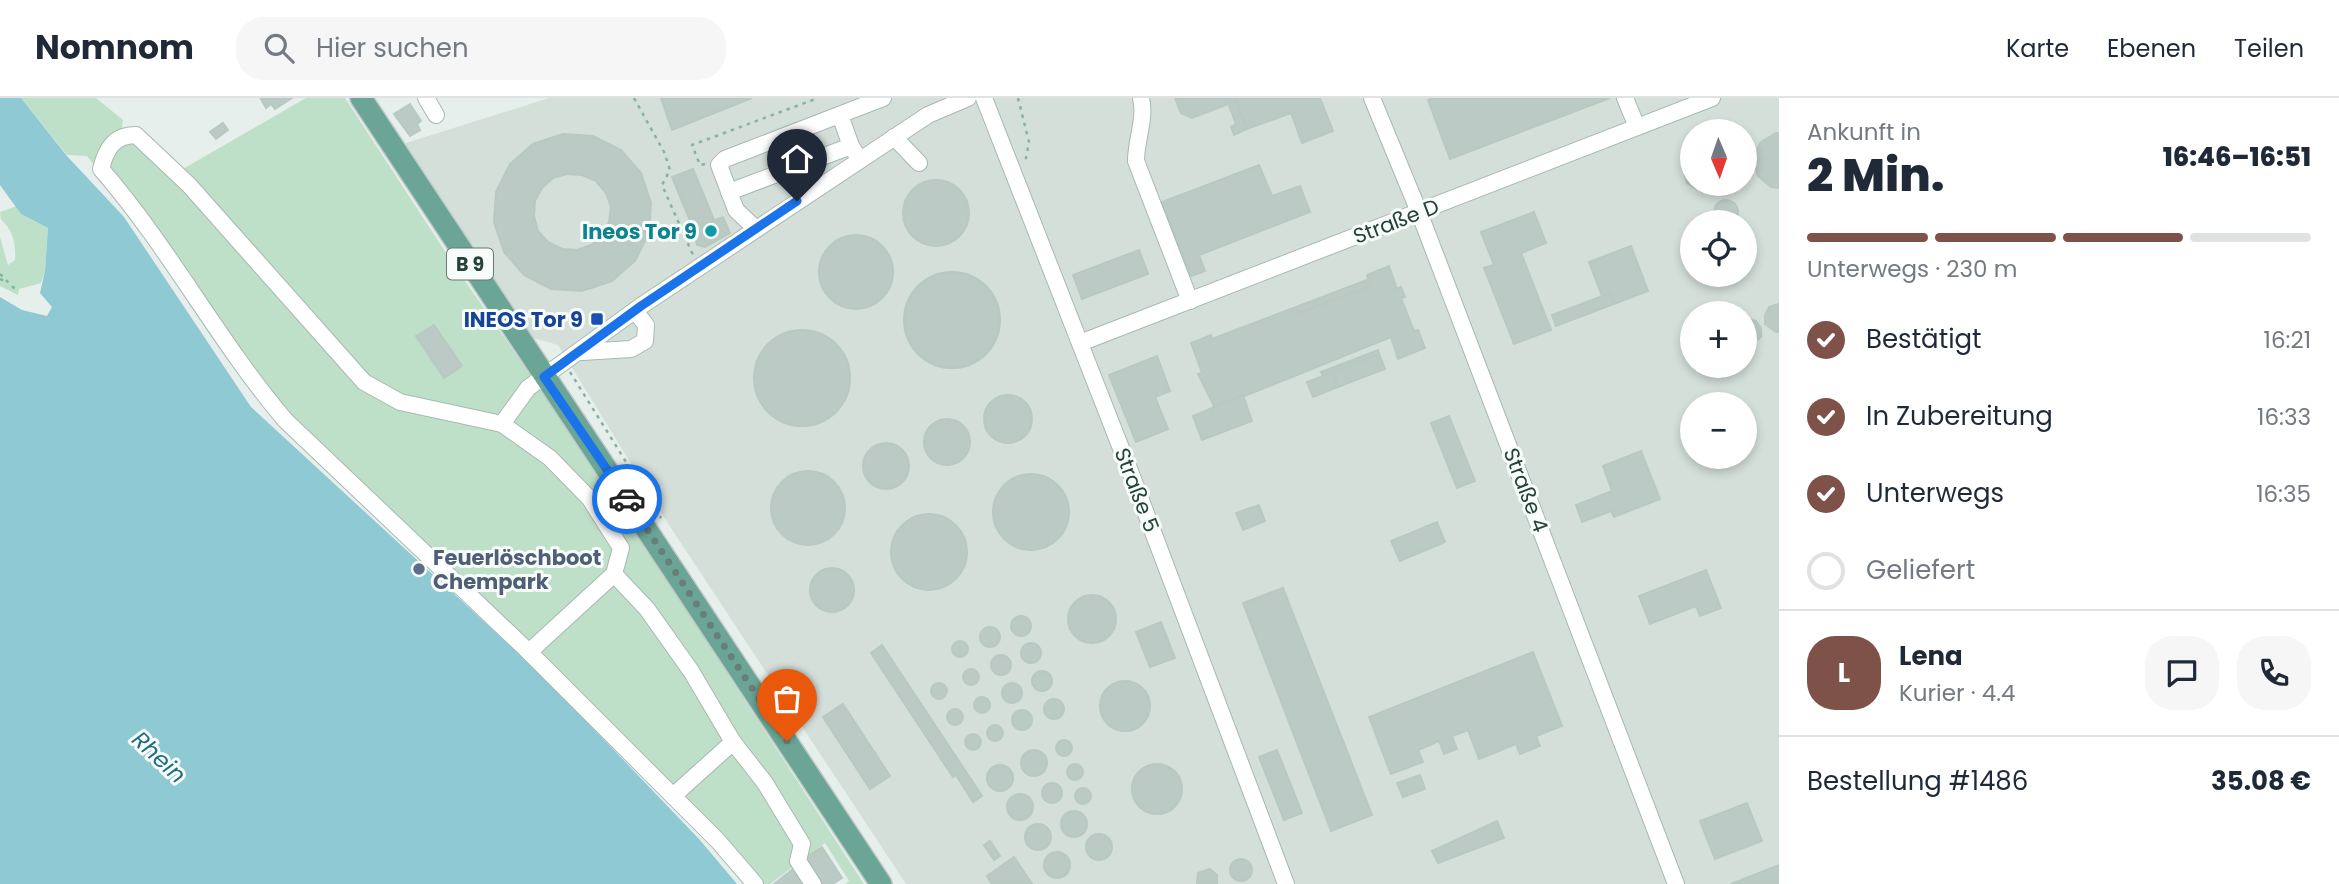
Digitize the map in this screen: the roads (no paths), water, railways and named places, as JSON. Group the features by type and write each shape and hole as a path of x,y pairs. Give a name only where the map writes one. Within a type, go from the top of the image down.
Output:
{"main road":[{"name":"B 9","path":"361,98 881,884"}],"lane":[{"path":"426,98 436,115"},
{"path":"756,229 736,210 719,165 883,98"},
{"path":"921,98 928,115"},
{"path":"502,424 528,388 582,352 635,311 928,115 968,98"},
{"name":"Straße 5","path":"984,98 1286,884"},
{"path":"1140,98 1144,110 1136,141 1136,161 1189,301"},
{"name":"Straße 4","path":"1372,98 1419,212 1676,884"},
{"path":"1625,98 1637,127"},
{"name":"Straße D","path":"1080,344 1712,98"},
{"path":"840,115 851,146 860,160"},
{"path":"529,652 614,575 621,548 590,499 550,458 502,424 400,402 363,382 189,185 136,135 123,135 106,149 101,169 136,211 254,383 285,420 529,652 673,796 755,884"},
{"path":"894,137 919,163"},
{"path":"729,192 851,146"},
{"path":"582,352 631,349 645,341 646,325 635,311"},
{"path":"614,575 647,609 691,671 733,742 765,783 802,844 798,861 813,884"},
{"path":"673,796 733,742"}],"water":[{"name":"Rhein","path":"0,98 21,98 67,156 124,217 251,407 542,675 699,839 737,884 0,884 0,297 22,310 47,316 52,307 40,293 45,271 48,228 21,214 0,185"}],"place":[{"name":"Ineos Tor 9","path":"711,231"},
{"name":"INEOS Tor 9","path":"597,319"},
{"name":"Feuerlöschboot Chempark","path":"419,569"}]}
